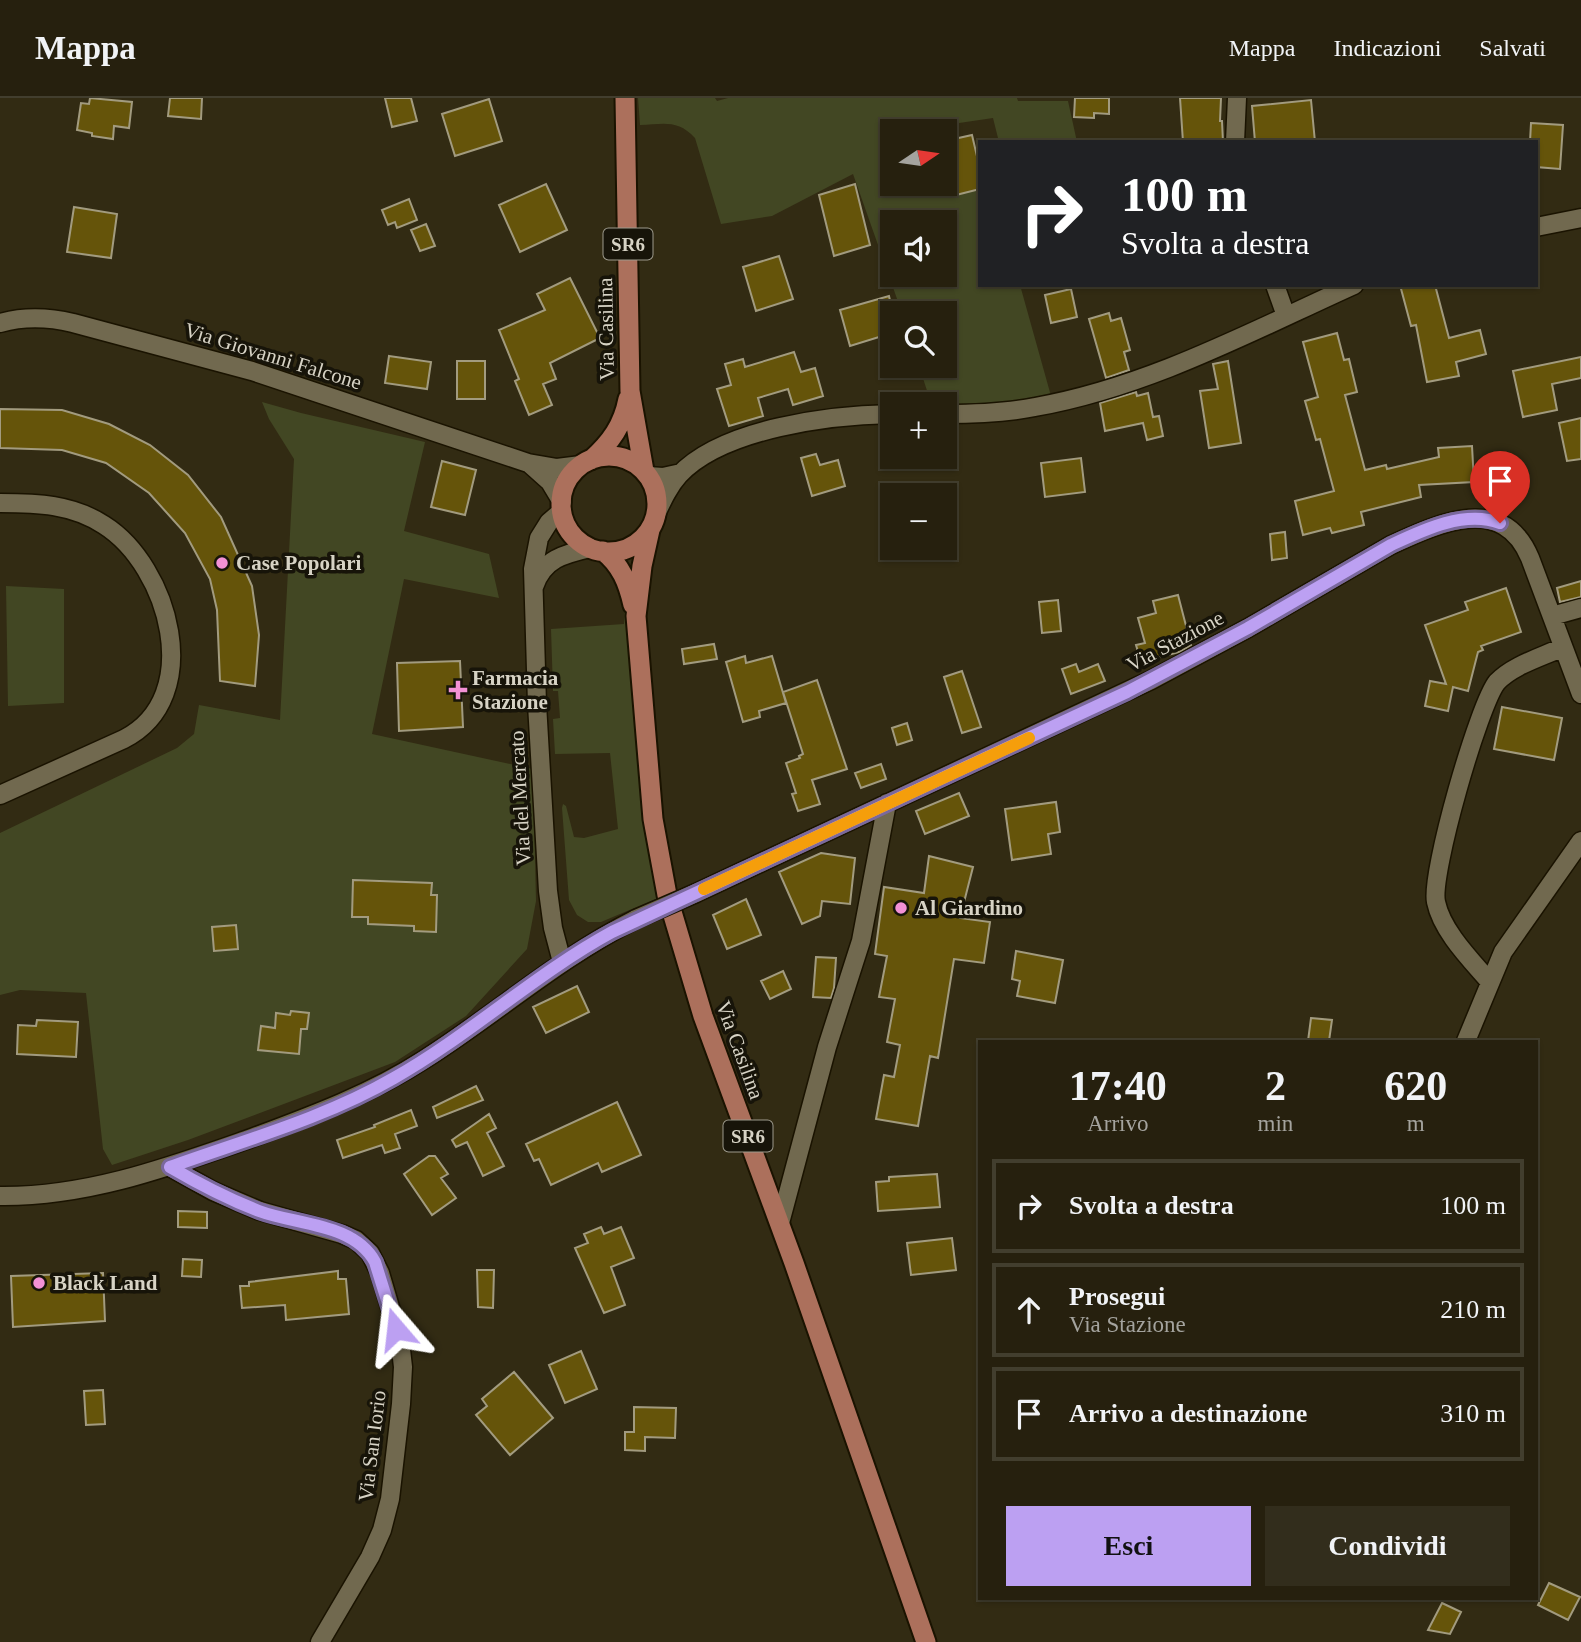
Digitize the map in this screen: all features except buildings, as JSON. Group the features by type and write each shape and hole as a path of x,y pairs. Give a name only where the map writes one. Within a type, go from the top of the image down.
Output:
{"main road":[{"name":"Via Casilina","path":"625,98 630,391 646,473"},
{"name":"Via Casilina","path":"586,462 611,441 621,425 630,391"},
{"path":"605,456 632,462 646,473 654,487 653,521 641,540 617,551 597,550 577,539 567,526 562,506 564,488 571,475 586,462 605,456"},
{"name":"Via Casilina","path":"653,521 640,578 636,616 653,819 667,895 704,1016 780,1223 926,1642"},
{"name":"Via Casilina","path":"597,550 616,563 636,616"}],"street":[{"path":"1235,140 1237,98"},
{"path":"1538,227 1581,219"},
{"path":"1276,287 1286,316"},
{"path":"957,414 1036,407 1121,386 1169,369 1350,287"},
{"name":"Via Giovanni Falcone","path":"1,320 53,319 180,351 252,371 528,463 557,468 586,462"},
{"path":"646,473 663,477 681,473 728,445 774,429 853,416 880,415"},
{"name":"Via Giovanni Falcone","path":"528,463 550,482 562,506"},
{"path":"653,521 667,492 681,473"},
{"path":"0,503 44,504 68,509 89,517 114,533 130,548 153,583 167,623 171,653 162,699 151,718 139,730 124,740 0,794"},
{"name":"Via del Mercato","path":"562,506 539,538 533,559 537,704 548,891 552,928 562,962"},
{"name":"Via Stazione","path":"0,1196 72,1191 170,1167 326,1110 386,1083 470,1029 562,962 636,919 1161,675 1391,545 1447,523 1484,519 1500,523 1512,530 1527,551 1581,694"},
{"path":"534,587 541,571 550,562 562,555 597,550"},
{"path":"1552,616 1581,608"},
{"path":"1489,981 1462,948 1441,915 1435,900 1434,883 1481,713 1491,691 1516,668 1563,647"},
{"path":"780,1223 827,1047 861,941 887,803"},
{"path":"1466,1040 1489,981 1515,932 1581,841"},
{"name":"Via San Iorio","path":"170,1167 213,1191 260,1211 356,1240 370,1253 380,1273 400,1341 403,1367 390,1499 382,1530 370,1557 320,1642"}],"green space":[{"path":"638,98 715,98 717,101 728,98 1017,98 1018,101 1068,101 1077,140 998,140 993,118 957,123 957,119 880,119 880,196 957,196 957,185 978,182 978,287 1021,287 1051,396 960,406 957,406 957,392 927,392 923,378 957,378 957,301 898,301 893,287 957,287 957,210 880,210 880,251 853,174 772,216 721,224 695,138 676,125 640,125"},
{"path":"262,402 425,442 404,531 489,554 499,598 404,579 372,734 533,769 536,901 527,949 466,1016 395,1062 188,1140 112,1165 103,1149 86,993 20,990 0,995 0,833 177,748 194,734 199,705 280,720 294,459 269,419"},
{"path":"6,586 64,589 64,703 8,706"},
{"path":"625,604 632,605 658,898 601,922 588,922 577,915 569,900 562,808 563,804 566,806 574,837 584,838 618,829 610,753 555,754 553,719 560,718 558,691 553,691 551,629 624,624"}],"slow traffic":[{"path":"704,889 1029,738"}],"place":[{"name":"Case Popolari","path":"222,563"},
{"name":"Farmacia Stazione","path":"458,690"},
{"name":"Al Giardino","path":"901,908"},
{"name":"Black Land","path":"39,1283"}],"route":[{"path":"396,1329 380,1273 370,1253 356,1240 272,1216 213,1191 170,1167 326,1110 393,1079 470,1029 562,962 636,919 1127,692 1248,628 1391,545 1455,521 1484,519 1500,523"}]}
